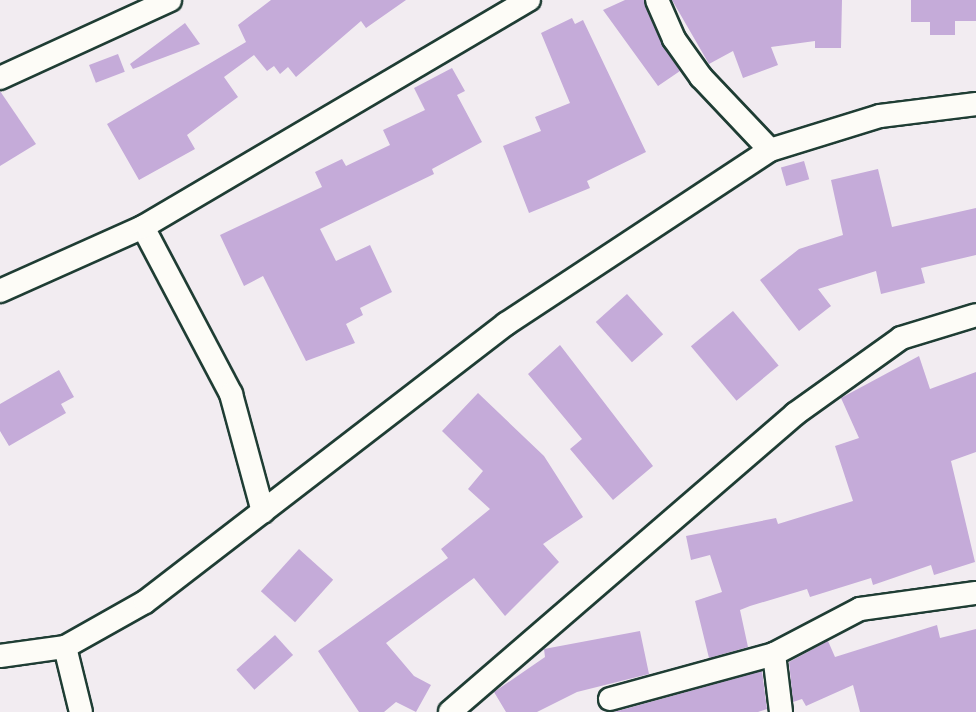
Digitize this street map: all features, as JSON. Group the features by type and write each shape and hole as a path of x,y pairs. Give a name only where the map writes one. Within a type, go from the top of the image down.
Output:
{"street":[{"path":"0,78 170,0"},
{"path":"0,291 143,227 529,0"},
{"path":"657,0 674,39 701,77 770,150"},
{"path":"0,656 65,647 145,602 506,324 770,150 880,116 976,104"},
{"path":"143,227 231,394 263,512"},
{"path":"450,712 795,414 901,338 976,315"},
{"path":"610,699 774,654 860,609 976,593"},
{"path":"65,647 81,712"},
{"path":"774,654 781,712"}],"building":[{"path":"271,0 406,0 366,28 361,21 296,77 288,67 280,74 274,66 267,71 254,55 224,77 238,97 187,135 195,149 139,180 107,124 246,42 238,25"},
{"path":"625,0 644,0 662,44 680,71 658,86 603,10"},
{"path":"672,0 842,0 841,48 815,48 815,41 771,47 778,65 743,78 733,51 709,64"},
{"path":"911,0 976,0 976,21 955,21 955,35 930,35 930,22 911,22"},
{"path":"572,18 575,24 583,20 646,152 587,181 590,188 529,213 503,146 541,131 535,117 570,103 541,33"},
{"path":"185,23 200,44 133,69 130,64"},
{"path":"118,54 125,72 96,83 89,65"},
{"path":"452,68 465,91 457,95 482,142 432,169 434,174 320,229 336,261 370,245 392,292 360,308 363,315 346,324 355,343 306,361 263,276 244,286 220,235 322,187 315,172 342,159 346,166 390,145 383,130 425,110 414,88"},
{"path":"0,91 36,144 0,166"},
{"path":"804,161 809,179 786,186 781,168"},
{"path":"878,169 892,227 976,208 976,255 921,268 925,283 881,294 876,271 818,289 831,306 799,331 760,280 799,249 843,235 831,180"},
{"path":"627,294 663,334 632,362 596,322"},
{"path":"733,311 779,365 737,401 691,346"},
{"path":"560,345 653,466 613,500 570,449 582,439 528,374"},
{"path":"919,356 930,389 976,372 976,452 951,461 975,562 934,575 931,565 873,585 871,578 810,597 807,589 750,606 740,610 748,647 709,658 695,601 722,592 710,555 691,560 686,536 776,518 778,524 853,501 835,446 859,438 841,398"},
{"path":"59,370 74,397 61,404 66,413 9,446 0,431 0,404"},
{"path":"478,393 544,456 583,517 543,544 559,562 505,616 474,578 386,643 414,676 431,685 416,712 396,702 384,712 359,712 318,651 448,558 441,549 490,509 468,489 483,471 442,431"},
{"path":"299,549 333,580 295,622 261,591"},
{"path":"937,625 940,638 976,629 976,712 860,712 853,685 806,706 802,699 793,702 789,662 828,641 835,657"},
{"path":"640,631 649,674 577,692 537,712 506,712 494,692 545,657 544,649"},
{"path":"275,635 293,655 254,690 236,670"},
{"path":"762,671 767,709 758,712 614,712"}]}
